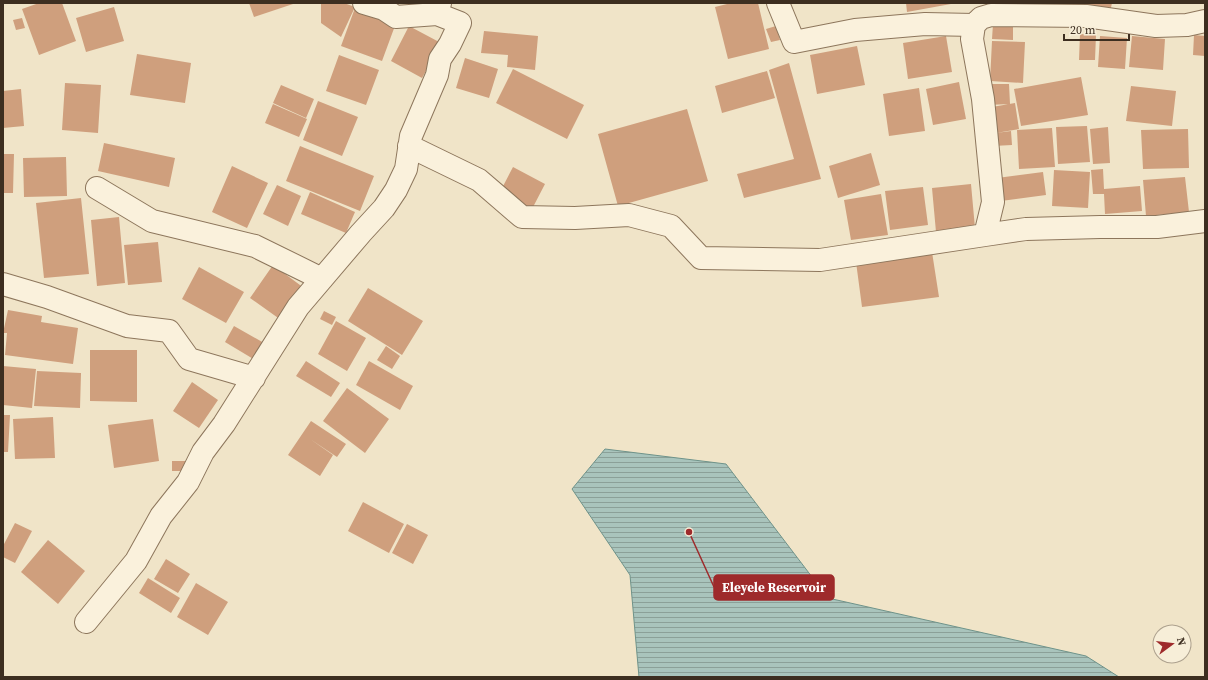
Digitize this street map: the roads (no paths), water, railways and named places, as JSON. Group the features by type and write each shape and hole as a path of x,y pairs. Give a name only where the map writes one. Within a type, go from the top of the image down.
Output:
{"street":[{"path":"86,622 136,561 161,516 188,482 203,452 224,424 298,307 384,208 396,190 406,169 411,136 438,75 440,59 450,44 460,23 438,8 396,17 384,9 364,3"},
{"path":"778,3 794,42 855,30 925,24 974,25"},
{"path":"985,235 993,202 983,99 972,39 974,25 981,18 991,15 1086,16 1156,26 1187,25 1205,21"},
{"path":"409,146 480,180 522,217 575,218 629,215 671,226 701,258 820,260 1026,229 1157,227 1205,220"},
{"path":"97,188 152,221 255,246 322,279"},
{"path":"3,284 47,297 127,326 169,331 189,359 254,378"}],"water":[{"path":"605,449 726,464 828,598 1086,656 1119,677 639,677 630,575 572,489"}],"place":[{"name":"Eleyele Reservoir","path":"689,532"}]}
